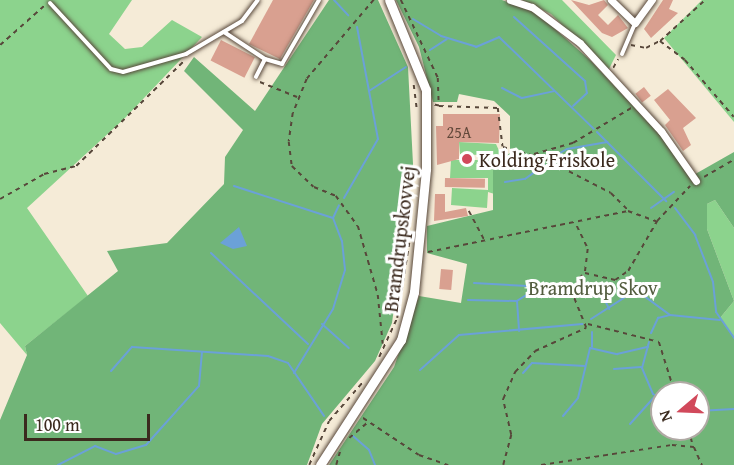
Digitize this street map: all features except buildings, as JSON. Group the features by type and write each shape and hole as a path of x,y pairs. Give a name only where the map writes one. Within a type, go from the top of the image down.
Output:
{"street":[{"name":"Bramdrupskovvej","path":"320,465 351,412 406,329 418,260 427,105 422,74 389,0"},
{"path":"510,0 532,7 562,27 635,105 696,181"},
{"path":"611,0 635,23 652,0"}],"lane":[{"path":"50,3 111,69 147,68 198,48 242,21 258,0"},
{"path":"224,32 265,59 282,64 319,0"},
{"path":"622,54 628,45 635,23"},
{"path":"256,77 265,59"}],"path":[{"path":"374,0 323,56 298,97 289,142 292,166 314,186 336,196 358,226 378,295 383,346"},
{"path":"401,0 438,78 439,106"},
{"path":"628,45 646,48 660,41 705,0"},
{"path":"0,45 50,3"},
{"path":"660,41 685,60 734,117"},
{"path":"0,199 44,174 76,166 198,48"},
{"path":"608,76 622,54"},
{"path":"414,75 417,118"},
{"path":"256,77 262,84 298,97"},
{"path":"427,105 498,108 503,147 533,155 611,193 628,211 657,221"},
{"path":"533,155 573,143 635,105"},
{"path":"585,273 615,280 628,271 657,221 696,181 734,160"},
{"path":"469,211 486,241"},
{"path":"418,260 443,245 486,241 577,224 628,211"},
{"path":"577,224 588,249 585,273 572,293 588,324"},
{"path":"378,362 397,318 410,239"},
{"path":"503,465 511,435 503,399 515,372 535,351 588,324 659,342 671,381"},
{"path":"309,465 339,405 364,381"},
{"path":"339,405 369,421 419,455 448,465"},
{"path":"336,465 343,443 369,421"},
{"path":"692,441 702,465"},
{"path":"541,465 641,448 693,447"}],"green space":[{"path":"0,0 132,0 109,34 125,49 142,47 172,20 202,37 125,118 27,208 88,296 25,346 27,355 0,323"},
{"path":"329,0 378,0 408,67 413,164 392,323 375,361 322,424 307,465 0,465 0,420 27,355 25,346 118,271 107,251 167,243 224,184 225,157 243,130 184,71 194,57 255,111"},
{"name":"Bramdrup Skov","path":"396,0 502,0 538,14 591,61 661,136 690,177 734,152 734,228 715,200 707,204 707,229 734,301 720,318 734,336 734,465 329,465 394,367 419,296 461,303 467,264 427,253 427,226 493,210 493,164 510,153 510,116 494,101 459,94 457,102 433,102 419,47"},
{"path":"522,0 562,0 616,55 608,71 551,14"},
{"path":"702,0 734,0 734,122 664,38"},
{"path":"459,142 496,144 501,155 501,196 488,192 487,208 451,205 452,188 488,190 488,178 450,178 451,160 479,160 479,155 460,154"},
{"path":"715,200 734,228 734,301 707,229 707,204"},
{"path":"734,301 734,336 720,318"}],"water":[{"path":"239,227 247,246 233,249 220,243"}],"waterway":[{"path":"334,0 348,15"},
{"path":"514,17 585,81 587,93 573,106"},
{"path":"413,19 441,36 476,47 499,37 594,129"},
{"path":"344,198 378,139 357,27"},
{"path":"430,50 447,39"},
{"path":"369,91 406,67"},
{"path":"502,88 522,98 554,91"},
{"path":"597,132 666,201"},
{"path":"553,157 567,149 607,142"},
{"path":"505,182 525,179 544,165"},
{"path":"234,186 333,218 342,241 345,270 333,309 294,373"},
{"path":"651,208 674,192"},
{"path":"333,218 339,205"},
{"path":"675,208 695,235 713,282 716,312 734,338"},
{"path":"211,253 308,344"},
{"path":"625,282 670,315 720,320"},
{"path":"474,283 528,286 528,294 517,301 519,331"},
{"path":"597,285 609,309"},
{"path":"591,319 630,294"},
{"path":"468,300 517,301"},
{"path":"651,333 658,318 670,315"},
{"path":"322,324 349,348"},
{"path":"420,370 459,335 583,324"},
{"path":"592,332 592,347"},
{"path":"649,342 642,368 650,387"},
{"path":"111,371 132,347 268,356 288,363 324,416"},
{"path":"563,416 578,398 590,348 617,354 648,347"},
{"path":"58,465 95,446 116,454 146,445 199,386 202,352"},
{"path":"523,373 532,363 585,366"},
{"path":"614,369 641,367"},
{"path":"630,424 650,402"},
{"path":"710,410 734,409"},
{"path":"353,436 369,450 375,465"}],"place":[{"name":"Kolding Friskole","path":"467,159"}]}
